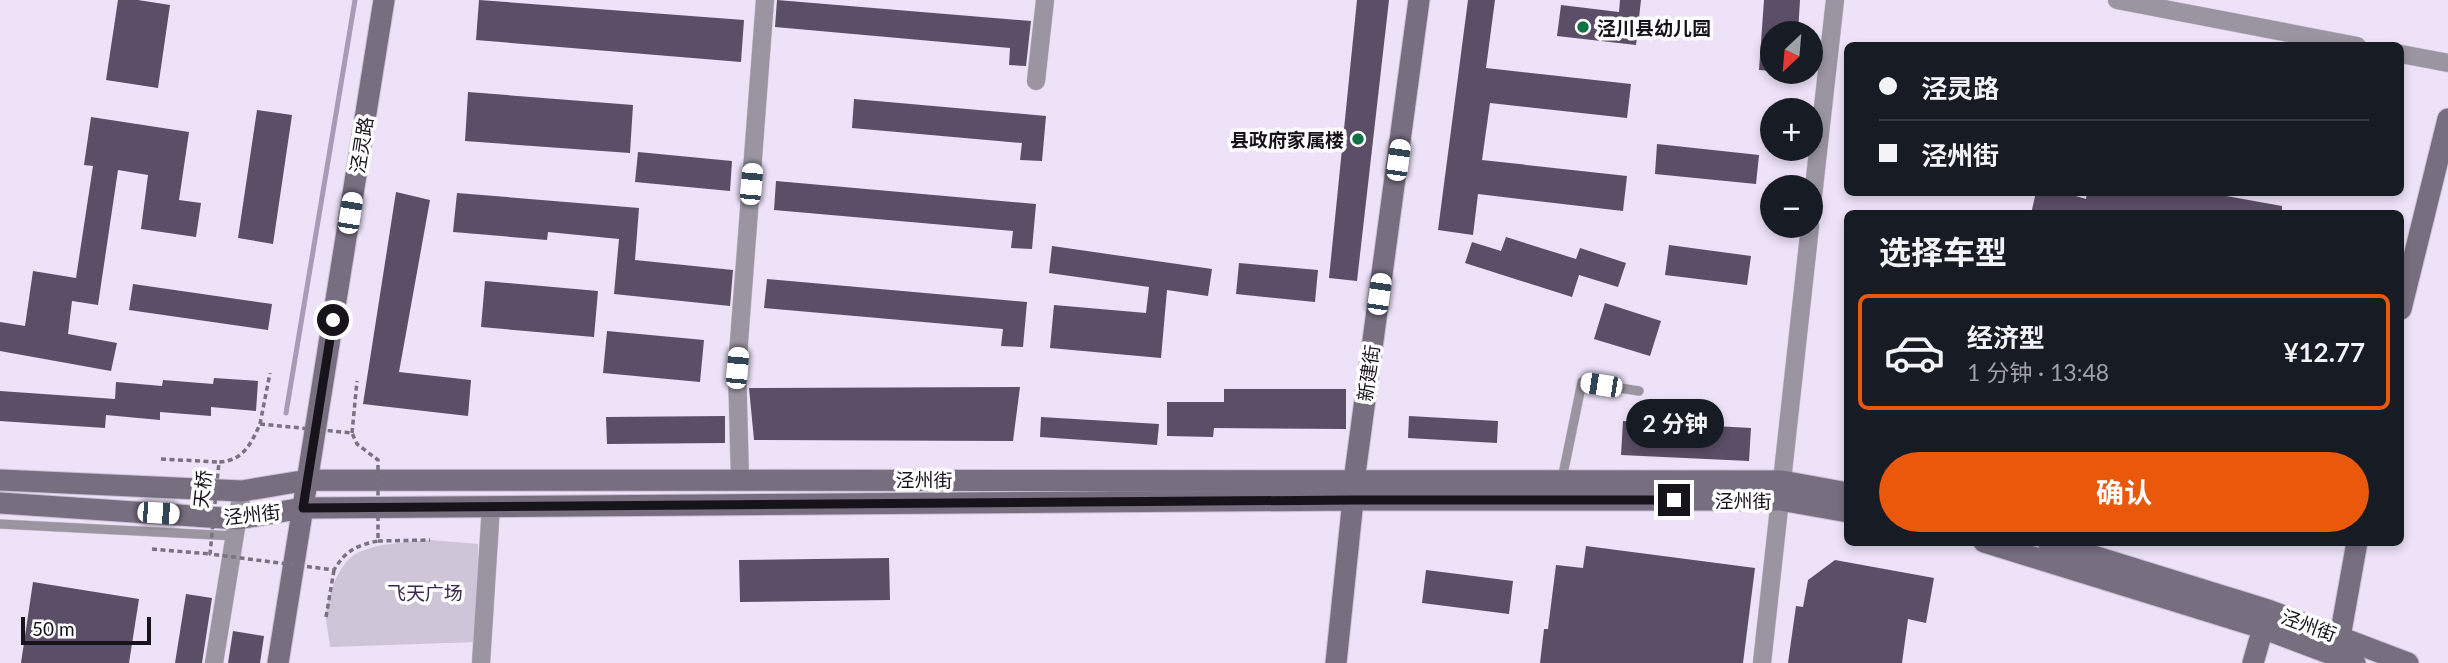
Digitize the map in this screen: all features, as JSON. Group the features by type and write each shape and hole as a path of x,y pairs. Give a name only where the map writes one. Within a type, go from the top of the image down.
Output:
{"main road":[{"name":"泾灵路","path":"278,663 384,0"},
{"name":"新建街","path":"1336,663 1353,490 1419,0"},
{"path":"2404,297 2448,119"},
{"name":"泾州街","path":"0,480 242,491 308,480 740,479 1353,490 1781,490 1844,511"},
{"name":"泾州街","path":"0,503 236,528 303,508 1353,490 1561,481 1844,493"},
{"name":"泾州街","path":"1999,546 2265,619"},
{"name":"泾州街","path":"2059,546 2337,646 2408,663"},
{"path":"2337,646 2356,546"},
{"path":"2253,663 2265,619"},
{"name":"泾州街","path":"2337,646 2355,663"}],"street":[{"path":"740,479 737,368 765,0"},
{"path":"1036,81 1045,0"},
{"path":"1815,175 1835,0"},
{"path":"2117,0 2336,42"},
{"path":"2404,55 2448,63"},
{"path":"1762,663 1809,238"},
{"path":"214,663 242,491"},
{"path":"481,663 491,506"}],"lane":[{"path":"1561,481 1581,382 1639,391"},
{"path":"0,524 236,528"}],"path":[{"name":"天桥","path":"210,554 219,462 228,462 239,457 248,448 260,424 270,373"},
{"path":"357,382 352,433 357,444 378,460 378,541"},
{"path":"260,424 352,433"},
{"path":"161,458 219,462"},
{"path":"326,617 334,570 350,550 378,541 430,540"},
{"path":"152,549 334,570"}],"green space":[{"name":"飞天广场","path":"430,540 478,544 478,642 330,647 326,619 328,601 345,563 359,552 375,547"}],"building":[{"path":"118,0 170,5 158,88 106,80"},
{"path":"479,0 744,20 741,62 476,40"},
{"path":"777,0 1031,21 1026,66 1009,65 1010,48 775,27"},
{"name":"县政府家属楼","path":"1357,0 1389,0 1357,281 1329,278"},
{"path":"1468,0 1495,0 1486,68 1631,84 1627,118 1490,103 1482,160 1627,176 1623,211 1478,194 1473,235 1438,230"},
{"path":"1620,0 1641,0 1636,45 1557,36 1561,5 1619,12"},
{"path":"1764,0 1800,0 1799,21 1762,21"},
{"path":"468,92 633,105 630,153 465,141"},
{"path":"854,99 1046,116 1042,161 1020,160 1022,143 852,128"},
{"path":"257,110 292,115 273,244 238,238"},
{"path":"91,117 189,132 179,200 201,203 196,237 141,229 148,175 118,170 98,305 72,301 68,334 117,343 111,371 0,351 0,322 25,326 33,271 76,278 93,166 84,165"},
{"path":"1657,144 1759,155 1756,184 1655,174"},
{"path":"638,152 732,161 730,191 635,182"},
{"path":"776,181 1036,204 1032,249 1011,248 1013,231 774,210"},
{"path":"396,192 430,200 399,372 471,380 468,416 363,404"},
{"path":"457,193 639,208 635,260 733,270 730,306 614,294 619,239 548,232 547,240 453,232"},
{"path":"2035,196 2076,196 2086,199 2086,196 2226,196 2282,206 2282,210 2032,210"},
{"path":"1506,237 1576,259 1580,248 1626,263 1618,287 1579,275 1572,297 1465,263 1472,242 1501,251"},
{"path":"1669,245 1751,256 1747,285 1665,275"},
{"path":"1052,246 1212,269 1208,296 1167,290 1161,358 1050,348 1054,305 1146,313 1149,287 1049,273"},
{"path":"1239,263 1318,270 1315,302 1236,294"},
{"path":"767,279 1027,302 1023,347 1001,346 1003,329 764,308"},
{"path":"485,281 598,291 594,337 481,327"},
{"path":"133,284 272,304 268,330 129,310"},
{"path":"1605,303 1661,321 1650,356 1594,339"},
{"path":"607,331 704,340 700,382 603,373"},
{"path":"214,378 258,381 256,411 211,407 211,416 160,412 160,420 106,415 105,428 0,421 0,391 115,399 116,382 162,386 163,380 213,384"},
{"path":"1020,387 1013,441 754,440 749,388"},
{"path":"1224,389 1346,389 1346,429 1214,428 1213,437 1167,436 1167,402 1224,402"},
{"path":"725,416 725,443 607,444 606,417"},
{"path":"1409,416 1498,421 1497,443 1408,438"},
{"path":"1041,417 1159,424 1157,445 1040,437"},
{"path":"1623,421 1751,428 1749,461 1621,455"},
{"path":"1586,546 1755,568 1743,663 1540,663 1544,629 1548,629 1556,565 1583,568"},
{"path":"889,558 890,600 740,602 739,560"},
{"path":"1835,560 1934,578 1926,623 1908,619 1902,663 1788,663 1796,606 1803,607 1808,580"},
{"path":"1426,570 1513,581 1509,614 1422,603"},
{"path":"33,582 139,599 129,663 21,663"},
{"path":"186,594 212,598 202,663 175,663"},
{"path":"233,631 264,636 260,663 228,663"}],"waterway":[{"path":"286,413 355,0"}],"place":[{"name":"泾川县幼儿园","path":"1583,27"},
{"name":"县政府家属楼","path":"1358,139"}],"route":[{"path":"333,320 303,508 1674,500"}]}
